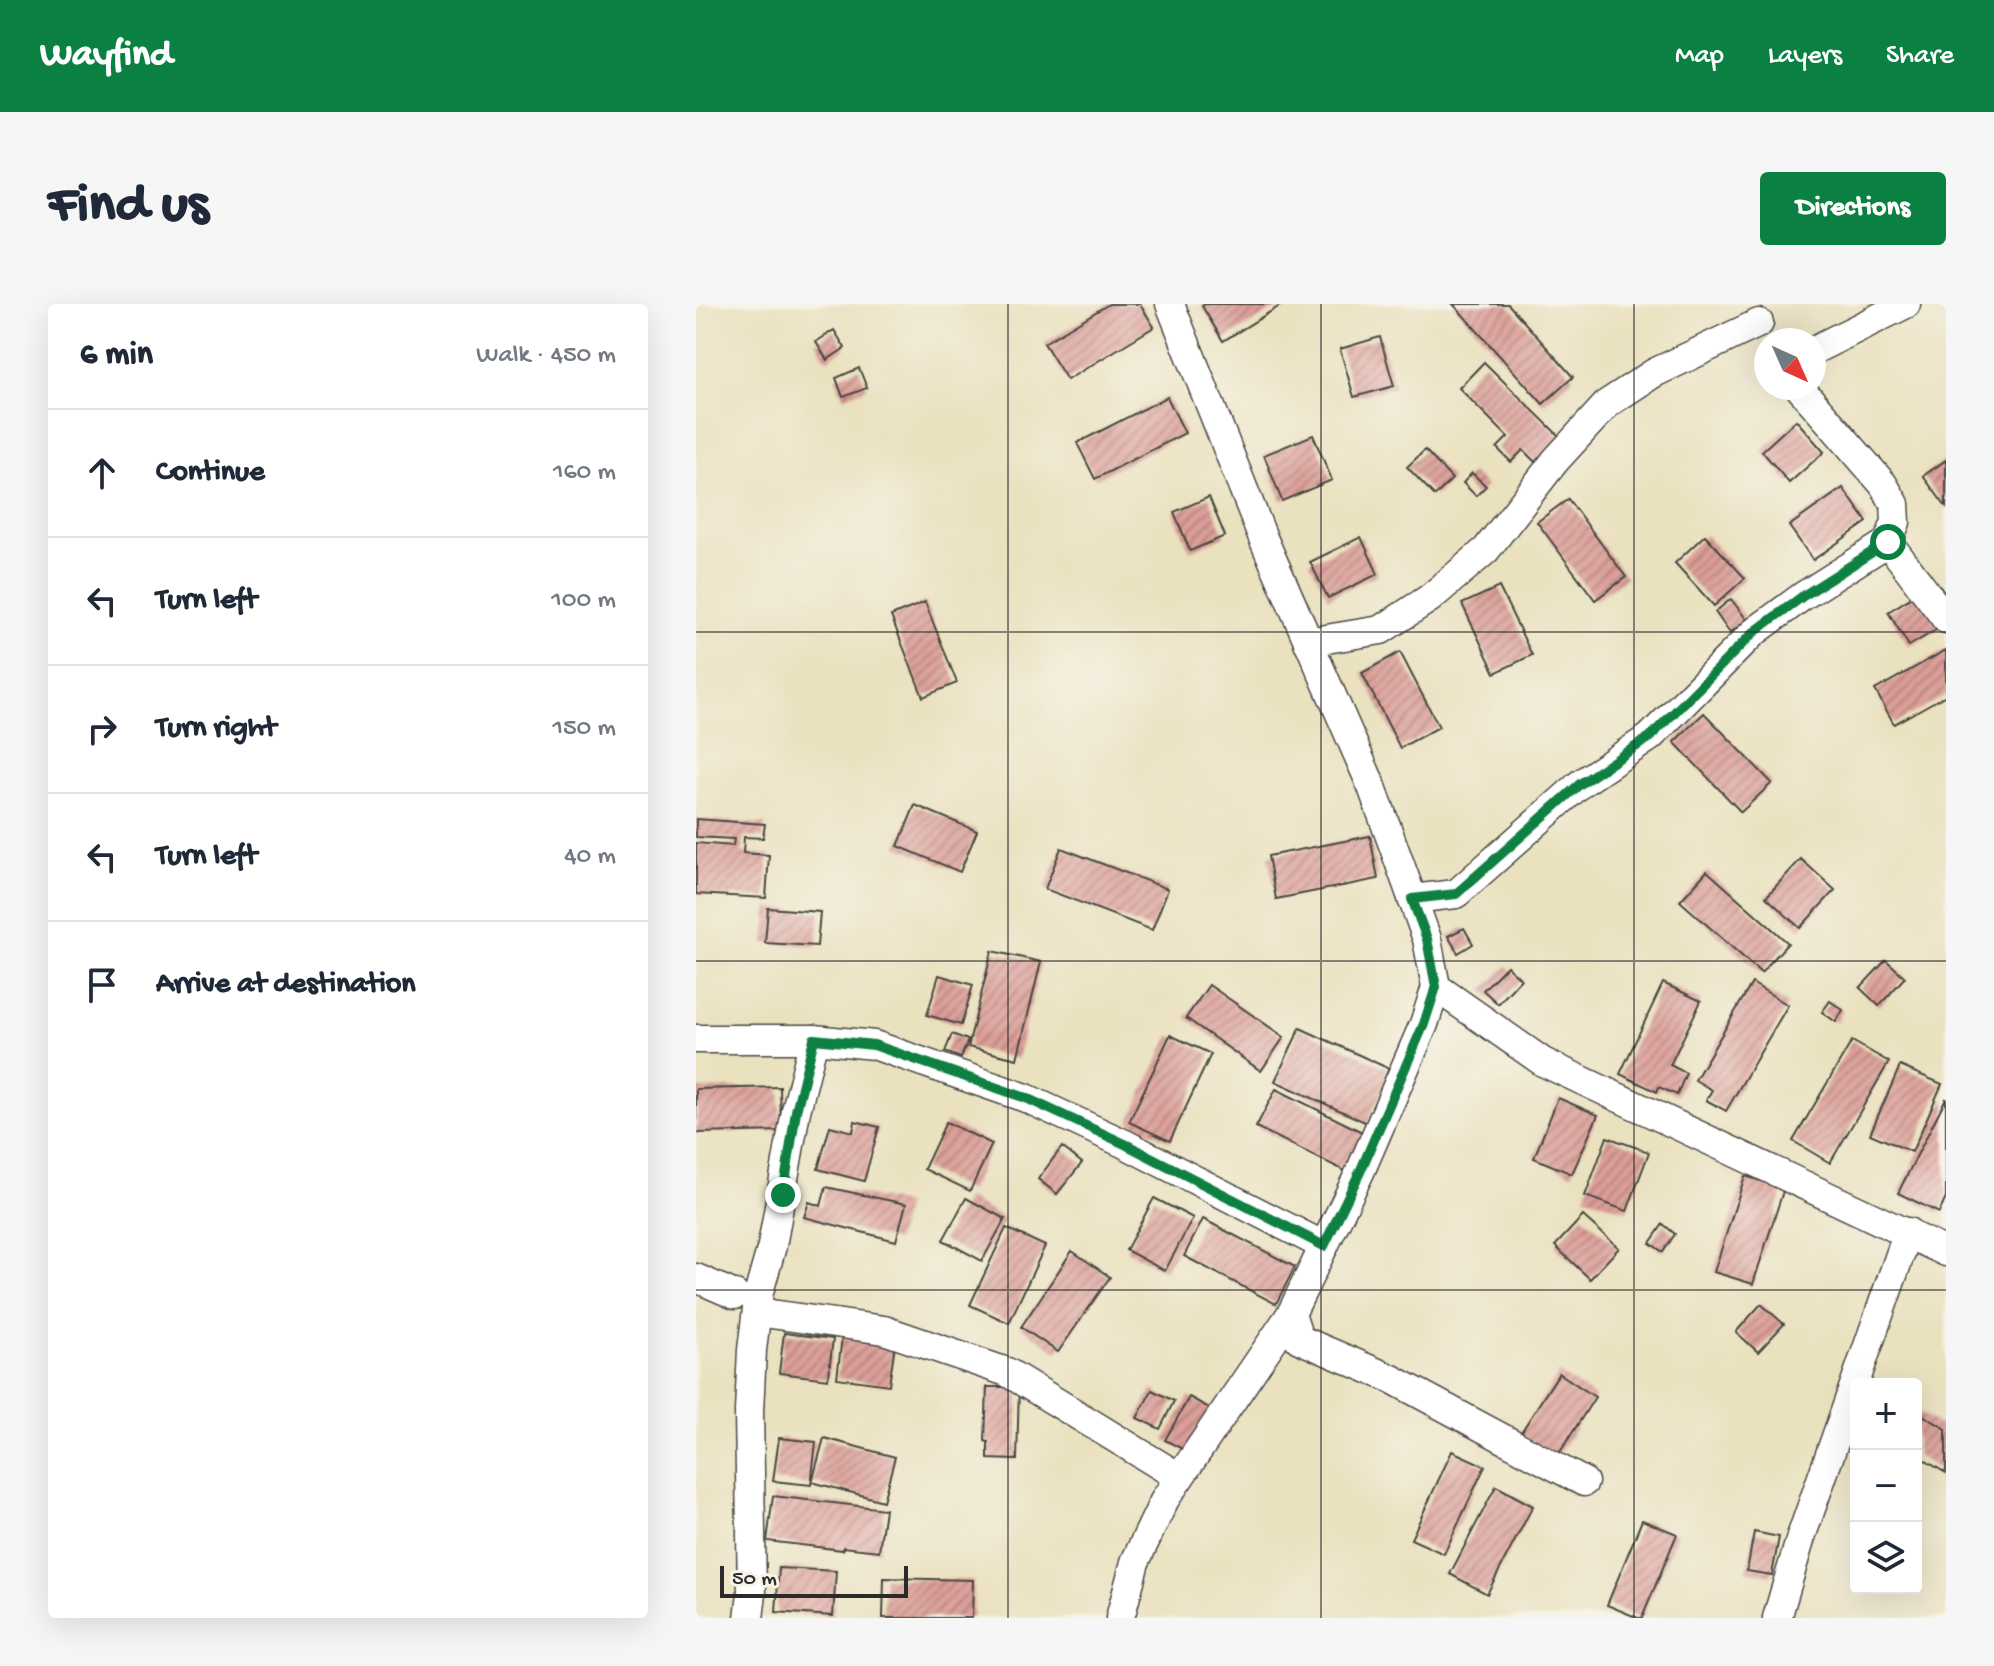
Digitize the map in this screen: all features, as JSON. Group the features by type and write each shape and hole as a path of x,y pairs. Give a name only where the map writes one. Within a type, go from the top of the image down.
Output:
{"street":[{"path":"1120,1618 1135,1562 1165,1499 1291,1314 1360,1172 1436,987 1427,939 1372,787 1263,538 1170,304"},
{"path":"1826,344 1906,304"},
{"path":"1308,642 1381,630 1430,598 1486,550 1555,461 1608,403 1654,373 1759,322"},
{"path":"1412,899 1456,894 1580,784 1650,737 1753,633 1803,596 1888,542 1896,522 1895,504 1883,484 1810,400"},
{"path":"1888,542 1934,581 1946,619"},
{"path":"1436,987 1543,1062 1946,1252"},
{"path":"696,1039 814,1039 874,1045 1026,1098 1125,1144 1324,1246"},
{"path":"749,1618 752,1594 749,1411 752,1350 746,1304 783,1195 796,1111 814,1039"},
{"path":"1777,1618 1801,1537 1908,1232"},
{"path":"696,1278 746,1304 884,1330 1007,1372 1179,1477"},
{"path":"1291,1314 1299,1339 1392,1379 1584,1482"}],"building":[{"path":"1109,304 1140,304 1154,327 1067,380 1044,343"},
{"path":"1283,304 1223,341 1202,306"},
{"path":"1453,304 1508,304 1573,377 1543,404"},
{"path":"834,330 845,348 827,360 816,342"},
{"path":"1380,337 1394,386 1354,397 1340,349"},
{"path":"1484,362 1560,437 1535,462 1523,450 1511,462 1497,448 1508,437 1459,388"},
{"path":"859,368 867,388 843,397 836,378"},
{"path":"1167,397 1185,433 1095,479 1077,443"},
{"path":"1796,420 1824,452 1789,483 1762,451"},
{"path":"1313,435 1332,480 1282,501 1264,455"},
{"path":"1425,450 1452,479 1435,496 1407,467"},
{"path":"1946,460 1946,507 1923,476"},
{"path":"1472,473 1486,486 1476,496 1463,483"},
{"path":"1843,488 1867,522 1813,560 1789,526"},
{"path":"1209,497 1225,536 1190,551 1174,512"},
{"path":"1568,499 1626,577 1595,600 1537,522"},
{"path":"1705,535 1745,578 1714,606 1675,563"},
{"path":"1361,537 1378,574 1328,598 1310,562"},
{"path":"1499,587 1532,655 1495,673 1462,604"},
{"path":"1920,592 1941,627 1909,646 1888,612"},
{"path":"1731,599 1747,620 1730,633 1715,612"},
{"path":"925,602 957,683 923,697 891,616"},
{"path":"1946,650 1946,695 1894,724 1875,690"},
{"path":"1400,652 1439,727 1400,748 1362,673"},
{"path":"1704,713 1772,783 1741,812 1674,742"},
{"path":"915,805 977,831 960,872 898,846"},
{"path":"696,819 765,824 763,838 744,837 743,853 769,855 766,898 696,894 696,843 733,846 734,839 696,837"},
{"path":"1370,836 1378,879 1276,899 1268,856"},
{"path":"1061,848 1168,889 1152,930 1045,889"},
{"path":"1801,859 1835,890 1800,928 1766,897"},
{"path":"1707,871 1788,943 1761,973 1680,901"},
{"path":"768,908 820,912 817,946 765,943"},
{"path":"1464,928 1473,944 1458,953 1448,936"},
{"path":"992,951 1041,962 1017,1059 968,1047"},
{"path":"1886,960 1905,977 1879,1006 1860,988"},
{"path":"1507,966 1521,979 1498,1004 1483,990"},
{"path":"939,975 973,985 961,1025 927,1015"},
{"path":"1663,983 1701,1001 1670,1065 1686,1073 1677,1095 1659,1087 1657,1092 1620,1074"},
{"path":"1752,983 1788,1005 1726,1111 1706,1100 1712,1090 1695,1080"},
{"path":"1209,985 1284,1037 1261,1071 1186,1018"},
{"path":"1830,1001 1843,1010 1836,1022 1822,1012"},
{"path":"1300,1028 1392,1070 1367,1123 1275,1081"},
{"path":"952,1034 968,1040 961,1058 945,1052"},
{"path":"1170,1035 1211,1054 1170,1141 1129,1122"},
{"path":"1852,1041 1889,1062 1830,1163 1793,1141"},
{"path":"1900,1066 1942,1084 1912,1152 1870,1134"},
{"path":"780,1087 781,1131 696,1133 696,1089"},
{"path":"1276,1089 1368,1135 1349,1173 1256,1127"},
{"path":"1558,1098 1598,1115 1572,1174 1534,1158"},
{"path":"1946,1098 1946,1198 1939,1213 1898,1193"},
{"path":"855,1121 879,1127 864,1181 818,1169 830,1126 853,1132"},
{"path":"946,1122 992,1144 970,1191 924,1169"},
{"path":"1607,1137 1649,1152 1627,1211 1585,1196"},
{"path":"1062,1147 1082,1163 1057,1194 1038,1179"},
{"path":"1745,1176 1784,1188 1753,1284 1714,1272"},
{"path":"826,1187 906,1204 896,1241 804,1217 809,1202 821,1206"},
{"path":"966,1198 1005,1219 982,1261 943,1240"},
{"path":"1154,1198 1193,1218 1165,1271 1126,1250"},
{"path":"1583,1216 1619,1248 1590,1279 1555,1246"},
{"path":"1203,1219 1295,1267 1276,1304 1184,1256"},
{"path":"1663,1224 1675,1234 1663,1252 1650,1243"},
{"path":"1006,1228 1045,1246 1009,1323 970,1305"},
{"path":"1072,1251 1110,1277 1058,1352 1021,1327"},
{"path":"1761,1304 1784,1324 1758,1352 1736,1332"},
{"path":"784,1333 833,1339 828,1379 779,1373"},
{"path":"842,1337 895,1344 889,1385 837,1378"},
{"path":"1559,1373 1595,1397 1557,1457 1520,1434"},
{"path":"987,1387 1019,1387 1017,1460 988,1459 988,1442 985,1441"},
{"path":"1152,1390 1174,1401 1160,1429 1137,1418"},
{"path":"1189,1397 1211,1409 1188,1452 1165,1440"},
{"path":"1922,1415 1946,1429 1946,1473 1922,1459"},
{"path":"779,1438 816,1442 811,1485 773,1481"},
{"path":"824,1438 895,1457 883,1501 812,1482"},
{"path":"1452,1451 1485,1466 1444,1554 1411,1539"},
{"path":"1496,1486 1533,1506 1487,1594 1450,1574"},
{"path":"773,1496 885,1509 879,1551 767,1541"},
{"path":"1642,1520 1677,1534 1642,1618 1638,1618 1607,1605"},
{"path":"1754,1532 1779,1537 1772,1575 1747,1571"},
{"path":"779,1568 836,1571 833,1616 776,1612"},
{"path":"884,1578 973,1580 972,1618 883,1618"}],"route":[{"path":"783,1195 796,1111 814,1039 874,1045 1026,1098 1125,1144 1324,1246 1360,1172 1424,1024 1436,987 1427,939 1412,899 1456,894 1580,784 1650,737 1753,633 1803,596 1888,542"}]}
